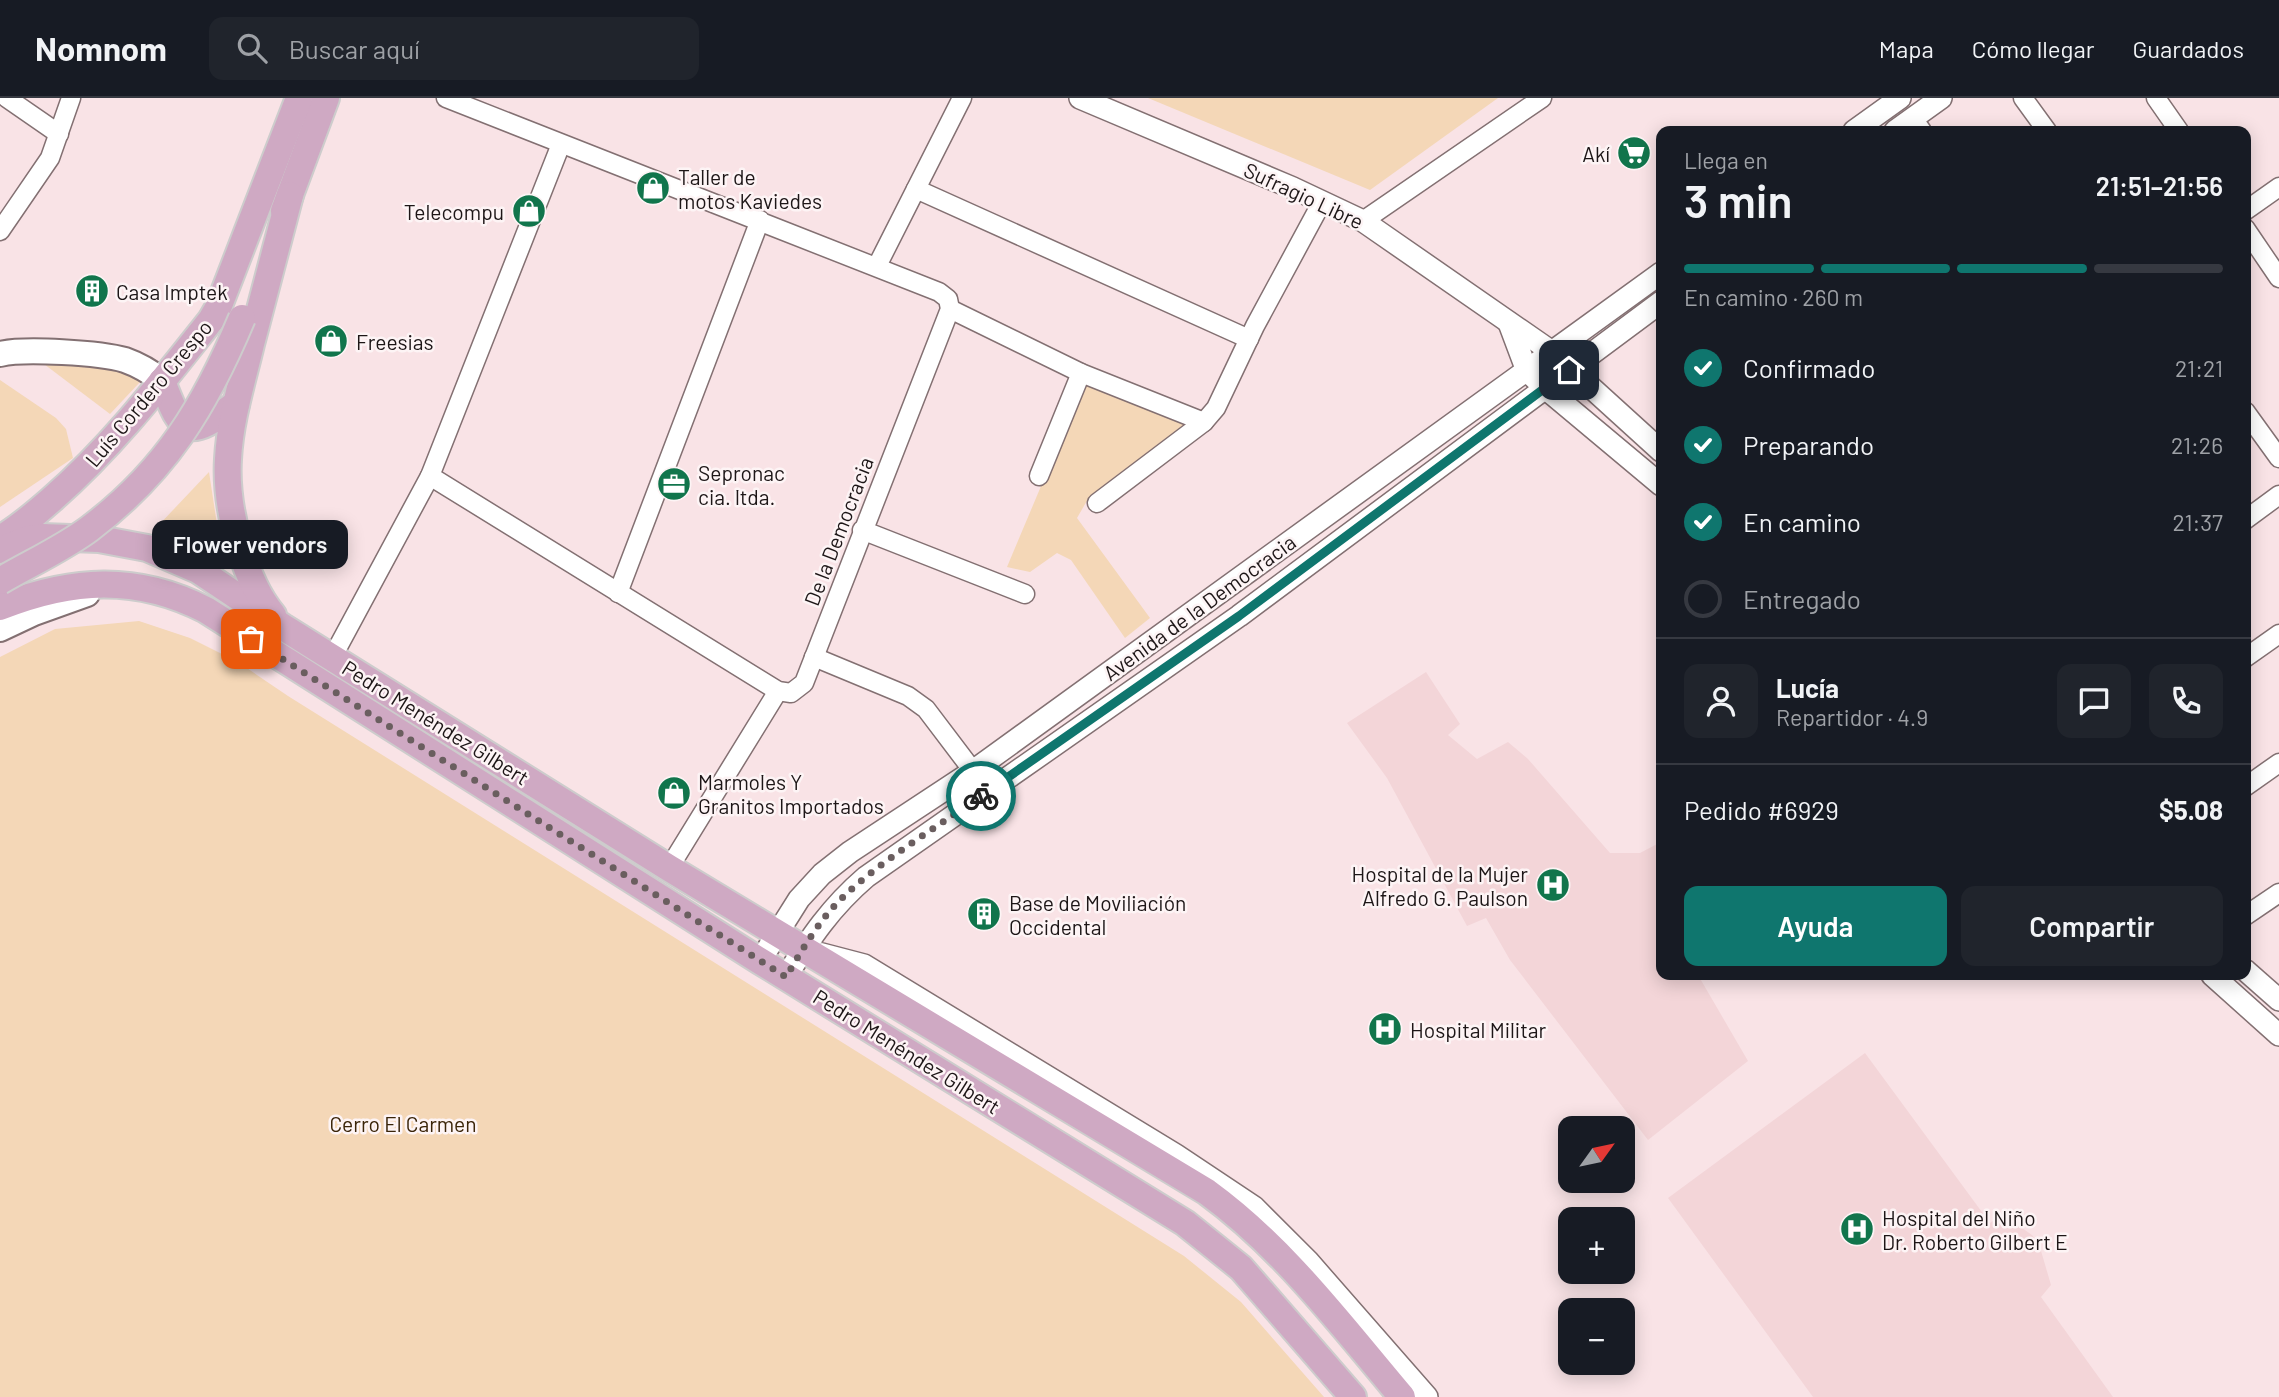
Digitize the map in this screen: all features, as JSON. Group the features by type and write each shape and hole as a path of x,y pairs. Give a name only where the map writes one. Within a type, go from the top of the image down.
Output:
{"main road":[{"name":"Luís Cordero Crespo","path":"0,539 73,481 132,419 218,308 299,98"},
{"path":"283,627 256,591 243,553 233,516 228,460 236,404 290,195 326,98"},
{"name":"Luís Cordero Crespo","path":"0,581 86,531 122,502 158,464 198,411 242,318 290,195"},
{"path":"2,351 115,357 144,368 162,382 174,413 191,427 200,428 236,404"},
{"name":"Pedro Menéndez Gilbert","path":"0,550 28,539 99,538 147,548 198,570 283,627 669,868 1207,1192 1239,1215 1295,1271 1402,1397"},
{"name":"Pedro Menéndez Gilbert","path":"0,607 59,588 94,584 133,586 180,597 206,610 786,977 1185,1223 1241,1268 1353,1397"},
{"path":"0,629 69,598 133,586"},
{"path":"1267,1221 1295,1271"}],"street":[{"path":"7,98 59,134"},
{"path":"0,231 50,158 71,98"},
{"path":"446,98 939,292 948,299 950,309 1080,373 1204,422"},
{"path":"877,266 962,98"},
{"name":"Sufragio Libre","path":"1080,98 1363,221 1552,352 1656,447"},
{"path":"1363,221 1542,98"},
{"path":"1861,126 1899,98"},
{"path":"1918,125 1941,98"},
{"path":"2023,98 2043,126"},
{"path":"2156,98 2176,126"},
{"path":"332,658 430,476 561,144"},
{"path":"2251,207 2279,187"},
{"path":"916,189 1249,339"},
{"path":"1097,503 1204,422 1216,408 1249,339 1322,202"},
{"path":"618,593 760,220"},
{"path":"2251,237 2279,278"},
{"name":"Avenida de la Democracia","path":"761,961 799,899 822,874 850,852 973,771 1656,277"},
{"path":"1569,370 1656,306"},
{"name":"De la Democracia","path":"778,691 791,693 800,687 814,657 950,309"},
{"path":"1510,323 1527,371 1656,481"},
{"name":"Avenida de la Democracia","path":"786,977 840,899 866,877 1239,616 1569,370"},
{"path":"1039,476 1080,373"},
{"path":"2251,419 2279,458"},
{"path":"430,476 778,691 669,868"},
{"path":"2251,516 2278,500"},
{"path":"862,530 1025,594"},
{"path":"2251,654 2279,634"},
{"path":"814,657 908,696 926,709 973,771"},
{"path":"2251,782 2279,763"},
{"path":"2251,912 2279,893"},
{"name":"Pedro Menéndez Gilbert","path":"803,949 864,965 1215,1180 1254,1207 1308,1261 1426,1397"},
{"path":"2251,975 2279,1000"},
{"path":"2218,980 2279,1035"}],"shaded area":[{"name":"Hospital de la Mujer Alfredo G. Paulson","path":"1426,672 1460,724 1448,735 1477,759 1508,742 1528,759 1610,853 1640,853 1656,845 1656,980 1701,980 1748,1061 1648,1140 1635,1123 1635,1116 1630,1116 1510,960 1486,918 1467,926 1387,778 1347,723"},
{"name":"Hospital del Niño Dr. Roberto Gilbert E","path":"1865,1053 1990,1223 2002,1214 2032,1235 2039,1244 2051,1285 2041,1297 2113,1397 1813,1397 1668,1198"}],"green space":[{"path":"1148,98 1498,98 1370,190"},
{"path":"44,364 111,364 140,382 110,414"},
{"path":"0,380 56,418 66,429 73,458 0,507"},
{"path":"1084,384 1191,427 1088,499 1077,518 1150,618 1125,638 1071,560 1057,553 1030,572 1007,567"},
{"path":"209,472 221,551 156,528"},
{"name":"Cerro El Carmen","path":"139,621 190,638 238,662 288,696 1184,1256 1241,1302 1324,1397 0,1397 0,657 55,629"}],"way so far":[{"path":"251,639 786,977 840,899 866,877 981,796"}],"place":[{"name":"Akí","path":"1634,153"},
{"name":"Taller de motos Kaviedes","path":"653,188"},
{"name":"Telecompu","path":"529,211"},
{"name":"Casa Imptek","path":"92,291"},
{"name":"Freesias","path":"331,341"},
{"name":"Sepronac cia. ltda.","path":"674,484"},
{"name":"Flower vendors","path":"251,639"},
{"name":"Marmoles Y Granitos Importados","path":"674,793"},
{"name":"Hospital de la Mujer Alfredo G. Paulson","path":"1553,885"},
{"name":"Base de Moviliación Occidental","path":"984,914"},
{"name":"Hospital Militar","path":"1385,1029"},
{"name":"Hospital del Niño Dr. Roberto Gilbert E","path":"1857,1229"}],"route":[{"path":"981,796 1239,616 1569,370"}]}
